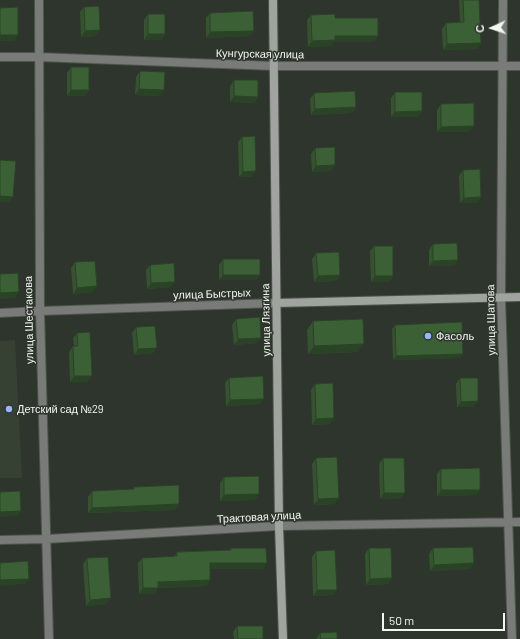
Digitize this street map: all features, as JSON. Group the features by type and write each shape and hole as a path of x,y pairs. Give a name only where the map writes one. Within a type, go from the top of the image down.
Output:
{"main road":[{"name":"улица Лязгина","path":"273,0 278,526 283,639"},
{"name":"улица Быстрых","path":"276,303 520,296"}],"street":[{"name":"улица Шестакова","path":"39,0 40,311 50,639"},
{"name":"улица Шатова","path":"503,0 501,297 512,639"},
{"name":"Кунгурская улица","path":"0,57 38,57 274,66 520,66"},
{"name":"улица Быстрых","path":"0,313 276,303"},
{"name":"Трактовая улица","path":"0,540 46,539 278,526 520,522"}],"shaded area":[{"name":"Детский сад №29","path":"15,340 22,478 0,478 0,341"}],"building":[{"path":"463,0 479,0 481,43 447,44 446,23 464,22"},
{"path":"99,6 100,30 85,31 84,7"},
{"path":"18,7 18,35 0,35 0,8"},
{"path":"253,11 254,31 210,32 210,13"},
{"path":"148,14 165,14 165,34 148,34"},
{"path":"335,14 335,18 378,18 378,36 335,36 335,40 312,41 311,15"},
{"path":"71,67 89,67 89,90 71,90"},
{"path":"140,71 165,72 164,90 139,89"},
{"path":"234,80 258,80 258,97 234,96"},
{"path":"355,91 356,107 315,109 314,93"},
{"path":"395,92 422,92 422,111 395,112"},
{"path":"474,103 474,126 441,127 441,104"},
{"path":"255,136 256,171 243,172 242,137"},
{"path":"335,147 335,165 316,166 315,148"},
{"path":"0,160 16,161 13,197 0,196"},
{"path":"480,169 481,197 464,198 463,170"},
{"path":"457,243 458,260 433,261 433,244"},
{"path":"374,246 393,246 393,276 375,276"},
{"path":"339,252 340,275 318,276 316,253"},
{"path":"223,259 260,259 260,275 223,275"},
{"path":"95,261 97,286 77,288 75,262"},
{"path":"174,263 175,282 151,283 150,265"},
{"path":"18,273 19,292 0,293 0,274"},
{"path":"260,317 261,338 238,339 236,319"},
{"path":"363,319 364,344 314,346 313,321"},
{"path":"462,322 463,354 396,356 395,325"},
{"path":"155,326 157,348 138,349 136,327"},
{"path":"90,332 92,376 74,376 73,346 78,346 77,333"},
{"path":"263,376 264,399 230,400 229,378"},
{"path":"460,378 478,378 478,401 461,402"},
{"path":"333,383 334,418 316,419 315,384"},
{"path":"337,457 339,498 318,499 316,458"},
{"path":"383,458 404,458 405,493 384,493"},
{"path":"480,468 480,490 441,490 441,469"},
{"path":"259,476 259,494 224,495 224,477"},
{"path":"179,485 179,504 92,508 92,491"},
{"path":"20,491 21,511 0,512 0,492"},
{"path":"473,547 474,563 434,565 433,548"},
{"path":"231,548 266,548 267,563 210,563 210,580 158,582 158,588 143,588 142,558 177,556 177,552 231,550"},
{"path":"369,548 391,548 392,578 370,579"},
{"path":"335,550 337,590 317,590 316,551"},
{"path":"108,557 111,598 90,600 87,558"},
{"path":"28,561 29,579 0,580 0,563"},
{"path":"237,626 263,626 263,639 238,639"},
{"path":"337,632 337,639 321,639 320,633"}],"place":[{"name":"Фасоль","path":"428,336"},
{"name":"Детский сад №29","path":"9,409"}]}
